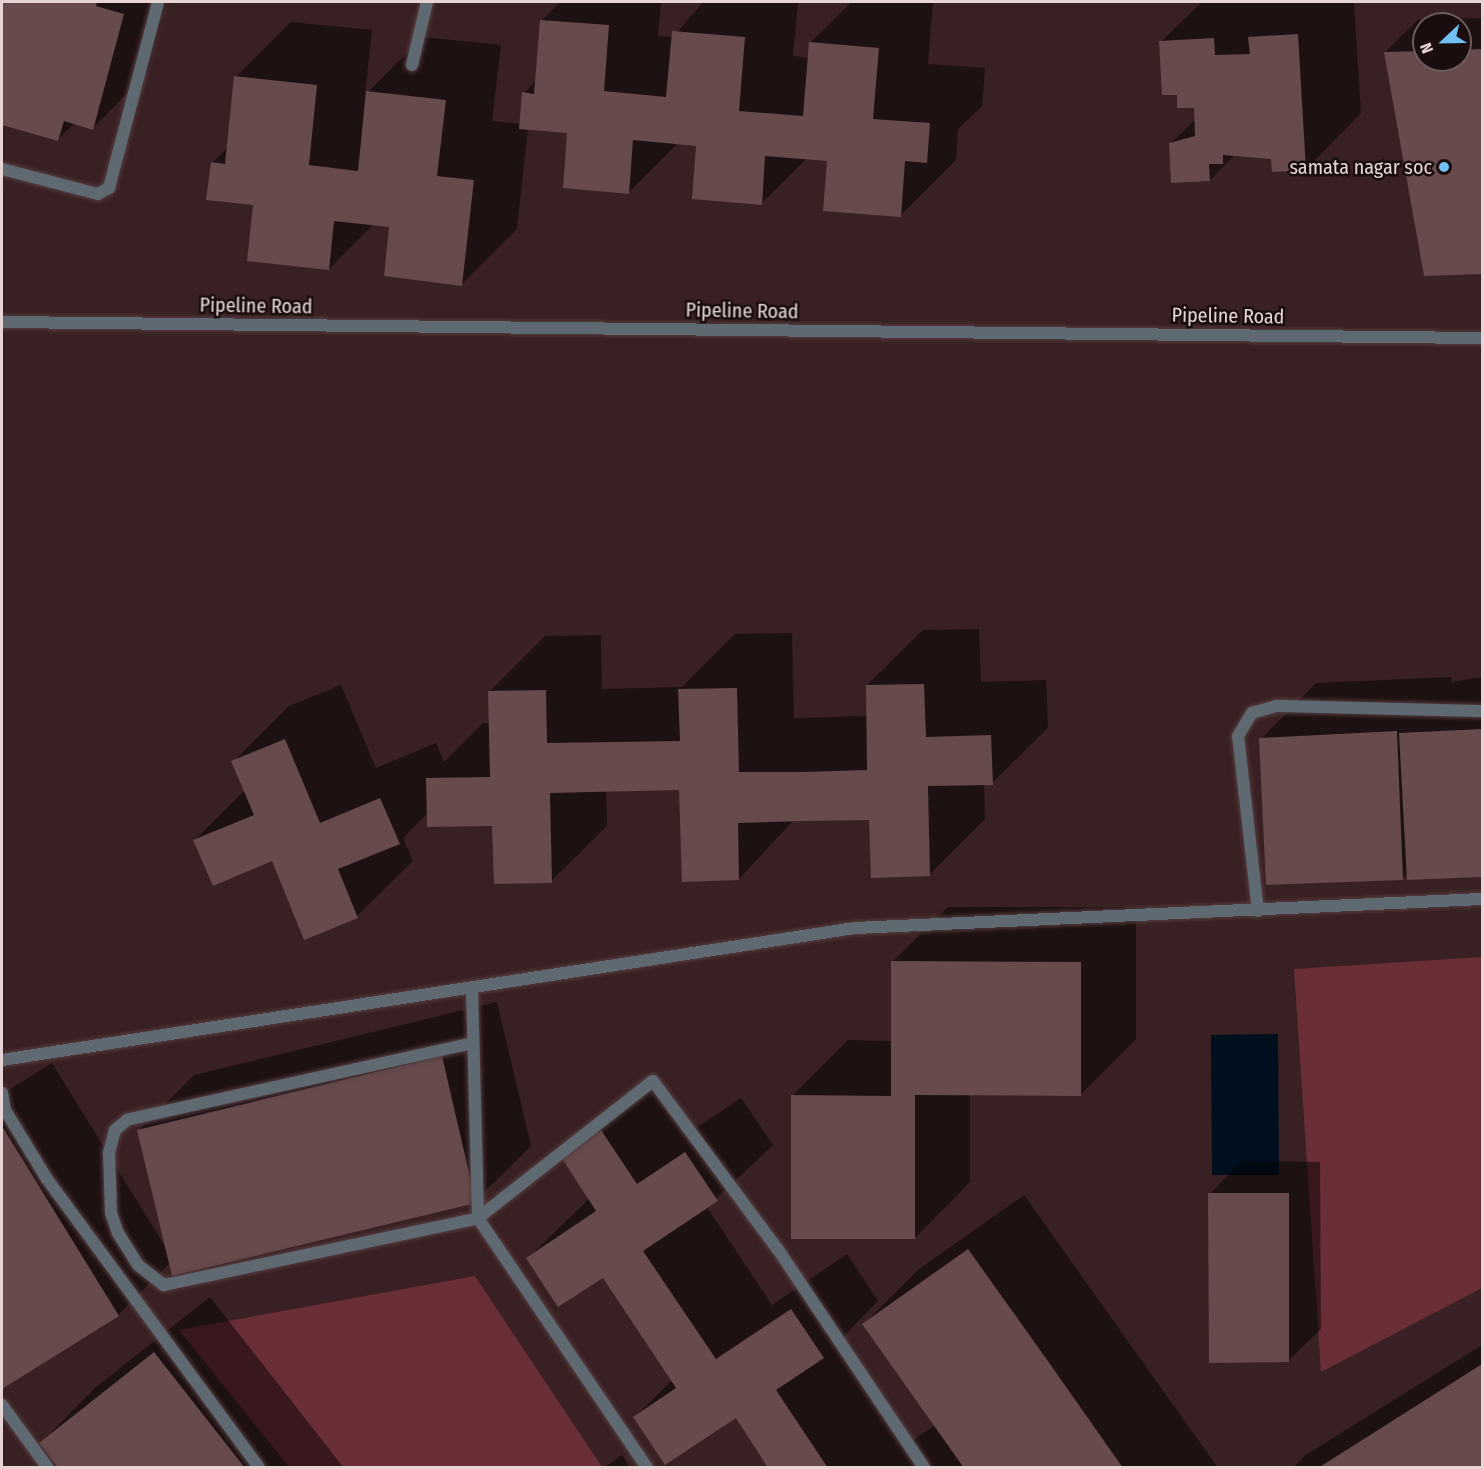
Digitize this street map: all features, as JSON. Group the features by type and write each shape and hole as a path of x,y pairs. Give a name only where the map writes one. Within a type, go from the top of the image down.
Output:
{"street":[{"path":"2,168 98,194 109,188 158,2"},
{"path":"412,65 427,2"},
{"name":"Pipeline Road","path":"2,322 1482,338"},
{"path":"1258,911 1238,736 1252,713 1277,706 1482,711"},
{"path":"2,1059 855,928 1482,899"},
{"path":"472,988 478,1218 647,1467"},
{"path":"473,1043 128,1120 115,1130 109,1185 118,1233 138,1265 164,1285 478,1218 652,1081 779,1251 924,1467"},
{"path":"2,1093 3,1110 54,1189 259,1467"},
{"path":"2,1405 48,1467"}],"shaded area":[{"path":"1482,957 1482,1288 1321,1372 1294,969"},
{"path":"475,1276 602,1467 289,1467 179,1330"}],"water":[{"path":"1278,1034 1279,1175 1212,1175 1211,1035"}],"building":[{"path":"2,2 97,2 96,6 124,14 93,130 64,121 58,141 2,125"},
{"path":"540,20 609,25 604,91 666,97 672,31 745,37 739,111 803,116 809,42 879,48 873,119 930,123 927,163 905,161 901,217 823,211 827,161 765,156 762,205 692,199 696,146 633,140 629,194 563,188 567,133 519,129 522,92 534,94"},
{"path":"1298,34 1306,170 1272,172 1271,159 1223,155 1223,164 1209,164 1210,181 1171,183 1169,143 1195,136 1194,108 1177,108 1177,95 1162,95 1159,41 1214,38 1215,55 1250,54 1248,37"},
{"name":"samata nagar soc","path":"1472,49 1482,49 1482,274 1424,276 1384,52 1412,51 1412,72 1472,72"},
{"path":"234,76 317,85 309,165 358,171 366,91 446,100 437,176 474,180 462,286 384,276 389,227 334,221 329,270 247,261 253,205 206,200 211,162 225,164"},
{"path":"924,684 926,737 991,735 993,785 928,786 930,876 871,878 869,820 804,821 738,823 739,880 682,882 679,790 550,793 552,883 494,884 492,826 427,827 426,778 490,777 488,691 546,690 547,743 680,741 678,689 737,688 739,772 802,772 867,770 866,685"},
{"path":"1482,729 1482,877 1407,880 1399,733"},
{"path":"1397,731 1403,880 1266,885 1259,738"},
{"path":"285,739 320,823 380,798 400,844 338,869 358,918 304,940 272,861 213,886 193,840 254,815 231,761"},
{"path":"891,961 1081,962 1081,1096 915,1095 915,1239 791,1239 791,1095 891,1096"},
{"path":"442,1056 476,1203 172,1276 137,1130"},
{"path":"2,1126 119,1316 2,1389"},
{"path":"601,1130 637,1184 685,1152 718,1201 643,1251 716,1359 791,1309 824,1358 776,1390 828,1468 768,1468 736,1418 665,1465 633,1417 676,1388 603,1278 558,1307 526,1258 596,1211 561,1157"},
{"path":"1208,1193 1289,1193 1289,1362 1209,1363"},
{"path":"968,1249 1123,1468 964,1468 862,1324"},
{"path":"154,1352 245,1468 58,1468 39,1443"},
{"path":"1482,1364 1482,1468 1318,1468 1367,1437"}],"place":[{"name":"samata nagar soc","path":"1444,167"}]}
